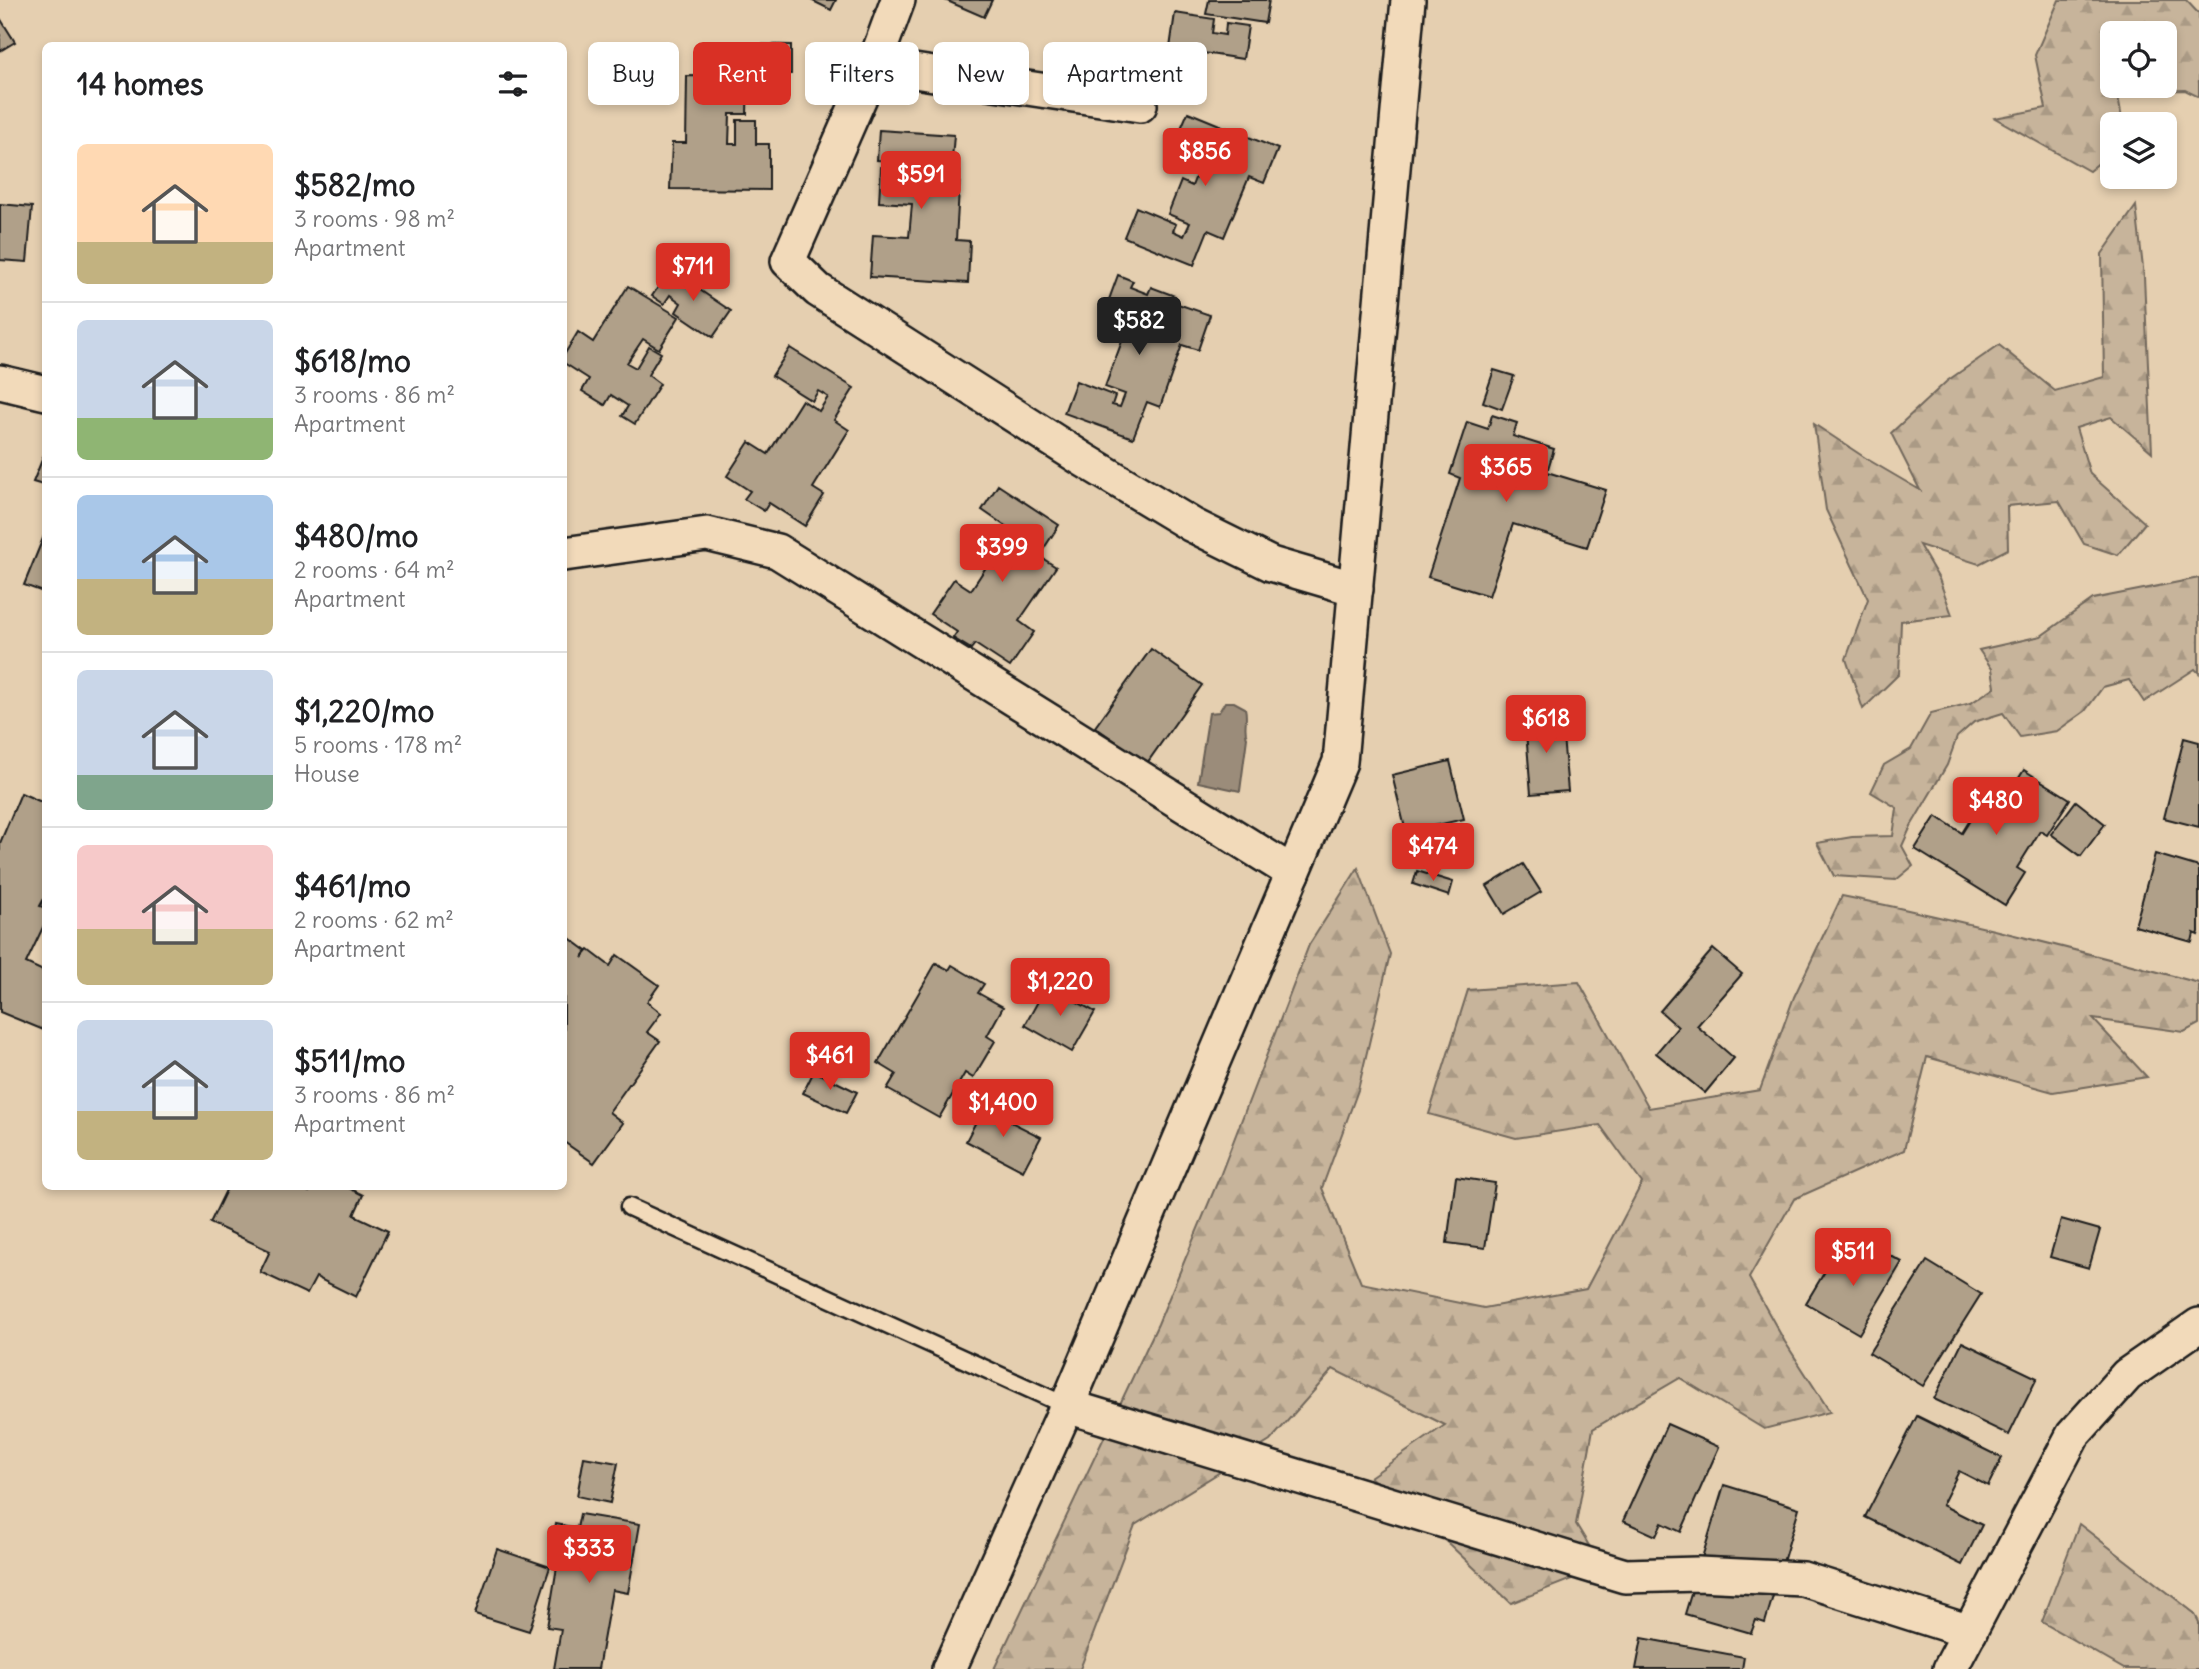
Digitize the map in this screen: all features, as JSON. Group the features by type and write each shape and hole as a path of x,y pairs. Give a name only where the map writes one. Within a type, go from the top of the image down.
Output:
{"street":[{"path":"882,42 898,0"},
{"path":"949,1669 1067,1406 1340,762 1408,0"},
{"path":"919,72 1043,90"},
{"path":"856,105 788,261 818,290 1084,460 1192,525 1271,564 1356,589"},
{"path":"0,382 42,392"},
{"path":"567,554 707,534 777,551 1293,873"},
{"path":"1950,1669 2073,1435 2127,1375 2199,1325"},
{"path":"1067,1406 1625,1576 1698,1574 1803,1579 1970,1632"}],"lane":[{"path":"629,1207 1067,1406"}],"green space":[{"path":"2059,0 2186,0 2199,14 2199,97 2185,90 2177,90 2177,21 2100,21 2100,98 2118,98 2121,112 2100,112 2100,162 2089,171 1995,118 2046,108 2035,55"},
{"path":"2136,206 2144,277 2152,452 2111,417 2076,428 2090,474 2145,523 2118,555 2084,544 2059,501 2007,506 2008,549 1979,564 1919,545 1939,579 1952,615 1901,621 1899,674 1863,709 1846,659 1868,599 1826,510 1814,424 1920,490 1891,433 1947,381 1999,345 2055,391 2104,377 2102,254"},
{"path":"2199,578 2199,673 2195,669 2144,702 2129,680 2103,687 2085,711 2057,731 2020,737 2003,713 1974,722 1957,737 1947,765 1902,846 1913,866 1896,880 1834,876 1817,843 1852,837 1893,836 1897,808 1871,792 1884,765 1911,749 1931,713 1971,703 1995,687 1992,669 1979,650 2041,636 2093,599"},
{"path":"1358,868 1390,954 1358,1090 1322,1188 1361,1283 1484,1308 1586,1289 1642,1183 1600,1125 1516,1138 1429,1114 1468,990 1579,982 1649,1108 1760,1090 1794,997 1842,896 2021,936 2199,983 2199,1024 2184,1032 2093,1019 2147,1077 2053,1092 1927,1057 1904,1150 1794,1199 1749,1278 1785,1342 1830,1412 1764,1429 1680,1378 1593,1429 1576,1524 1602,1567 1511,1603 1450,1545 1370,1477 1445,1425 1333,1369 1270,1441 1135,1525 1080,1669 994,1669 1158,1324 1220,1176 1309,945"},
{"path":"2079,1524 2194,1613 2199,1622 2199,1669 2124,1669 2042,1622"}],"shaded area":[{"path":"1225,702 1234,702 1245,708 1246,712 1247,738 1240,791 1198,782 1209,713 1219,712"}],"building":[{"path":"811,0 836,0 831,10"},
{"path":"945,0 992,0 984,17"},
{"path":"1209,0 1269,0 1265,23 1206,14"},
{"path":"1175,13 1214,19 1212,33 1225,35 1226,23 1248,26 1243,59 1207,54 1207,42 1171,42"},
{"path":"0,18 15,42 0,51"},
{"path":"687,76 693,76 693,105 747,105 747,114 730,114 729,144 737,144 737,120 756,120 756,144 769,144 769,190 670,189 672,143 686,143"},
{"path":"1188,112 1278,149 1264,183 1249,177 1224,237 1208,230 1194,265 1124,237 1136,207 1176,224 1173,231 1184,236 1190,223 1168,214 1181,181 1192,186 1203,158 1173,147"},
{"path":"879,130 954,135 951,171 960,172 956,240 970,241 968,283 870,277 873,235 909,237 912,204 879,202 881,167 929,170 931,156 920,155 919,163 877,160"},
{"path":"0,204 32,207 27,262 0,260"},
{"path":"670,270 731,311 713,337 676,312 681,303 670,295 664,304 652,296"},
{"path":"1118,275 1133,281 1130,287 1148,294 1151,287 1175,296 1172,302 1210,315 1198,350 1182,345 1160,407 1147,402 1133,438 1064,413 1076,381 1115,396 1112,405 1120,407 1125,394 1105,387 1128,325 1103,316"},
{"path":"628,286 679,317 659,349 643,339 627,363 636,368 649,346 661,353 648,375 660,384 635,424 622,416 628,406 611,395 605,405 582,391 589,379 567,365 567,350 578,332 593,342"},
{"path":"790,348 854,388 834,420 849,430 813,488 824,495 805,526 769,503 764,511 744,499 750,491 727,476 749,442 768,454 802,400 819,411 828,397 818,391 812,401 772,376"},
{"path":"1494,370 1514,376 1502,409 1483,402"},
{"path":"1492,415 1517,423 1513,436 1554,449 1547,472 1606,490 1587,547 1513,524 1489,596 1428,577 1460,478 1450,474 1467,422 1488,429"},
{"path":"42,460 42,485 33,482"},
{"path":"998,485 1059,525 1039,556 1056,567 1019,621 1034,632 1010,667 975,644 971,649 953,638 957,632 930,614 954,579 971,590 1007,535 1023,545 1030,534 1021,528 1017,534 982,510"},
{"path":"42,541 42,592 24,585"},
{"path":"1151,649 1202,685 1147,763 1095,727"},
{"path":"1561,715 1568,791 1531,794 1525,719"},
{"path":"2184,738 2199,742 2199,827 2164,818"},
{"path":"1450,761 1464,819 1406,832 1392,775"},
{"path":"2024,770 2070,799 2047,835 2040,831 2017,868 2025,873 2005,905 1915,849 1936,816 1962,833 1987,793 2003,803"},
{"path":"21,793 42,802 42,929 26,963 42,971 42,1029 0,1012 0,843"},
{"path":"2076,801 2105,824 2081,856 2051,834"},
{"path":"2155,854 2199,867 2199,932 2198,935 2194,933 2192,942 2135,926"},
{"path":"1523,864 1541,892 1504,914 1487,886"},
{"path":"1417,871 1453,882 1449,896 1413,884"},
{"path":"567,936 587,951 582,958 589,950 610,966 617,955 659,985 647,1002 661,1013 647,1032 660,1041 609,1112 623,1123 594,1163 567,1144"},
{"path":"1713,949 1742,974 1697,1026 1734,1058 1705,1093 1656,1053 1678,1027 1660,1011"},
{"path":"936,963 949,970 952,965 984,984 978,993 1003,1007 987,1036 995,1041 973,1078 965,1073 939,1118 887,1089 896,1074 878,1063"},
{"path":"1047,985 1095,1012 1072,1052 1025,1025"},
{"path":"814,1071 857,1092 846,1113 803,1093"},
{"path":"983,1108 1041,1137 1023,1171 966,1141"},
{"path":"1456,1177 1495,1183 1485,1248 1447,1243"},
{"path":"226,1190 353,1190 363,1195 354,1215 388,1231 356,1297 316,1277 307,1294 260,1272 270,1251 210,1223"},
{"path":"2061,1219 2100,1230 2089,1268 2050,1257"},
{"path":"1839,1248 1872,1268 1882,1251 1902,1262 1859,1334 1806,1303"},
{"path":"1927,1261 1981,1294 1923,1386 1869,1353"},
{"path":"1962,1342 2037,1378 2009,1435 1934,1399"},
{"path":"1917,1416 2002,1458 1988,1486 1959,1471 1942,1505 1982,1525 1962,1565 1865,1517"},
{"path":"1667,1424 1719,1447 1681,1532 1662,1523 1656,1536 1623,1521"},
{"path":"584,1457 618,1463 610,1503 577,1496"},
{"path":"1724,1485 1799,1508 1765,1623 1756,1620 1751,1633 1685,1614"},
{"path":"580,1514 640,1524 628,1593 612,1590 598,1669 554,1669 561,1629 547,1627 559,1555 550,1554 556,1524 577,1528"},
{"path":"497,1549 550,1567 529,1631 475,1614"},
{"path":"1642,1638 1744,1657 1742,1669 1636,1669"}]}
